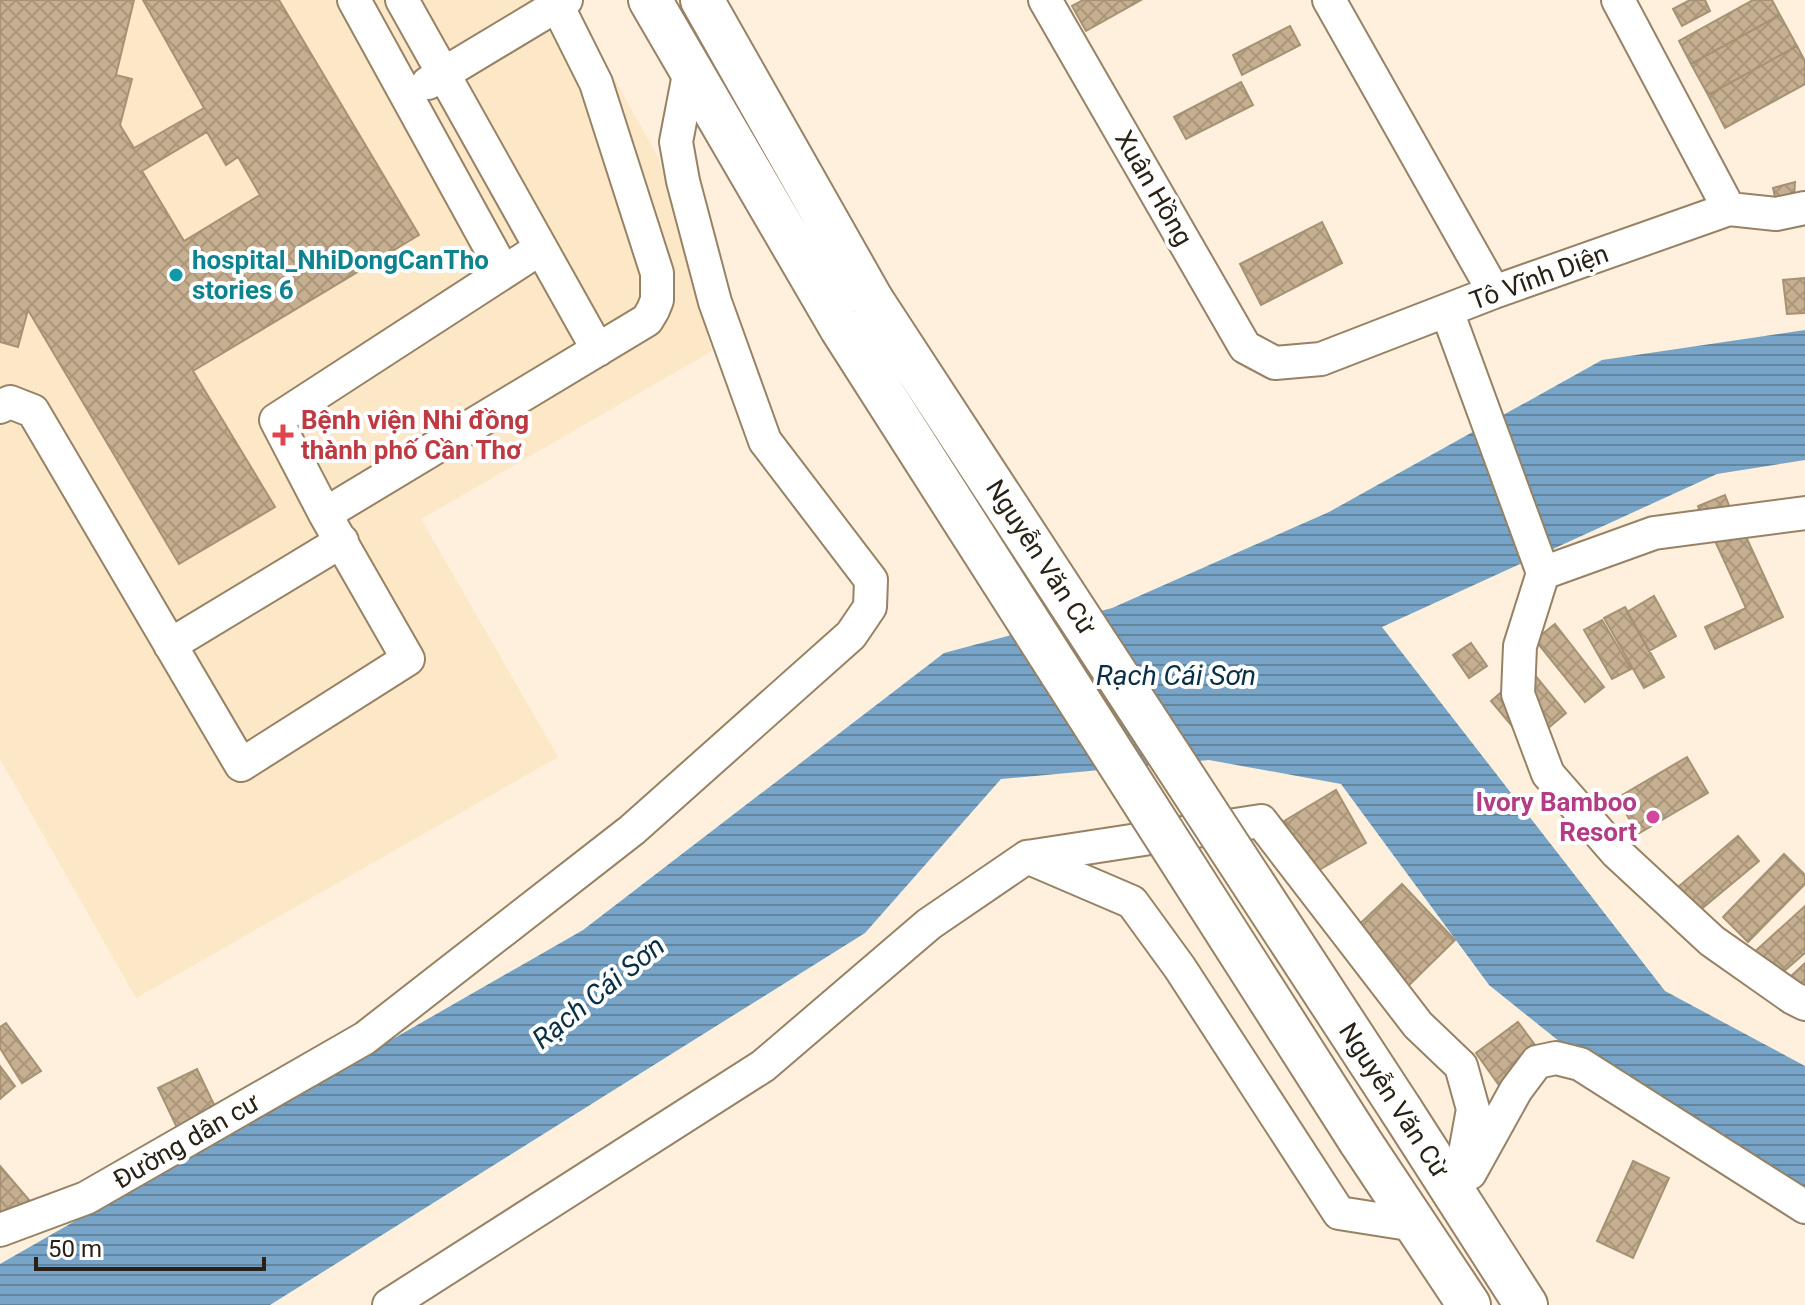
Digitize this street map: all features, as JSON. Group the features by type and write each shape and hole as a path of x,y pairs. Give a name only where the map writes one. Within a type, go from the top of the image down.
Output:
{"main road":[{"name":"Nguyễn Văn Cừ","path":"650,0 841,328 1360,1141 1469,1305"},
{"name":"Nguyễn Văn Cừ","path":"702,0 872,300 1526,1305"}],"street":[{"path":"354,0 503,271"},
{"path":"402,0 598,350"},
{"name":"Xuân Hồng","path":"1045,0 1245,347 1275,363"},
{"path":"1329,0 1494,292"},
{"path":"1618,0 1729,209"},
{"path":"170,645 334,528 647,320 653,310 657,300 657,273 596,83 562,3 406,97"},
{"name":"Đường dân cư","path":"0,1230 86,1198 365,1038 632,830 851,635 870,607 871,580 765,441 715,302 683,181 676,142 690,69"},
{"name":"Tô Vĩnh Diện","path":"1275,363 1321,359 1494,292 1729,209 1795,216"},
{"path":"0,407 10,402 33,411 241,765 408,659 276,420 541,248"},
{"path":"1447,311 1543,573 1520,646 1518,694 1548,774 1616,852 1712,941 1805,1004"},
{"path":"1543,573 1654,533 1805,513"},
{"path":"389,1305 763,1066 929,924 1027,857 1261,821 1418,1025 1461,1066 1473,1109 1457,1197"},
{"path":"1027,857 1132,902 1180,968 1339,1213 1415,1225"},
{"path":"1457,1197 1516,1090 1537,1062 1556,1058 1580,1064 1805,1207"}],"shaded area":[{"name":"Bệnh viện Nhi đồng thành phố Cần Thơ","path":"0,0 571,0 659,159 712,351 421,519 558,757 136,998 0,759"}],"water":[{"name":"Rạch Cái Sơn","path":"1805,330 1805,460 1717,474 1382,627 1665,991 1805,1066 1805,1212 1726,1175 1489,985 1341,784 1209,760 1001,779 865,933 270,1305 0,1305 0,1264 583,930 944,653 1112,608 1329,512 1602,360"}],"building":[{"name":"hospital_NhiDongCanTho stories 6","path":"0,0 134,0 116,75 132,79 120,125 134,148 204,108 143,0 279,0 419,235 193,371 275,507 179,564 28,310 18,347 0,342","holes":["207,132 226,165 238,157 260,195 184,241 142,171"]},
{"path":"1083,0 1141,0 1086,31 1072,6"},
{"path":"1690,0 1705,0 1710,11 1682,26 1673,9"},
{"path":"1753,0 1772,0 1780,15 1691,64 1679,41"},
{"path":"1780,15 1797,46 1708,95 1691,64"},
{"path":"1290,26 1300,45 1242,75 1233,55"},
{"path":"1797,46 1805,61 1805,84 1725,128 1708,95"},
{"path":"1241,82 1253,105 1186,139 1174,117"},
{"path":"1795,182 1794,198 1775,197 1773,188"},
{"path":"1322,222 1342,263 1261,305 1240,264"},
{"path":"1805,278 1805,313 1787,314 1783,280"},
{"path":"1725,495 1733,516 1705,527 1698,506"},
{"path":"1742,528 1783,617 1715,649 1705,627 1746,608 1715,541"},
{"path":"1654,596 1676,636 1649,651 1627,612"},
{"path":"1625,607 1664,677 1644,688 1604,618"},
{"path":"1602,620 1631,669 1612,679 1584,630"},
{"path":"1555,624 1604,687 1585,702 1535,640"},
{"path":"1471,643 1487,666 1469,678 1453,655"},
{"path":"1529,668 1566,713 1528,745 1491,701"},
{"path":"1687,757 1708,793 1638,834 1617,798"},
{"path":"1336,790 1366,843 1314,873 1284,821"},
{"path":"1738,836 1759,861 1699,911 1678,887"},
{"path":"1784,854 1805,875 1805,884 1748,942 1723,917"},
{"path":"1402,884 1455,940 1403,991 1349,934"},
{"path":"1805,906 1805,953 1774,980 1751,955"},
{"path":"1805,963 1805,984 1801,988 1790,977"},
{"path":"1518,1022 1544,1057 1501,1088 1476,1053"},
{"path":"6,1023 41,1071 22,1083 0,1048 0,1027"},
{"path":"0,1066 15,1086 0,1099"},
{"path":"197,1069 218,1113 179,1132 158,1088"},
{"path":"1633,1161 1669,1178 1633,1258 1597,1241"},
{"path":"0,1166 29,1200 0,1225"}],"place":[{"name":"hospital_NhiDongCanTho stories 6","path":"176,275"},
{"name":"Bệnh viện Nhi đồng thành phố Cần Thơ","path":"283,435"},
{"name":"Ivory Bamboo Resort","path":"1653,817"}]}
